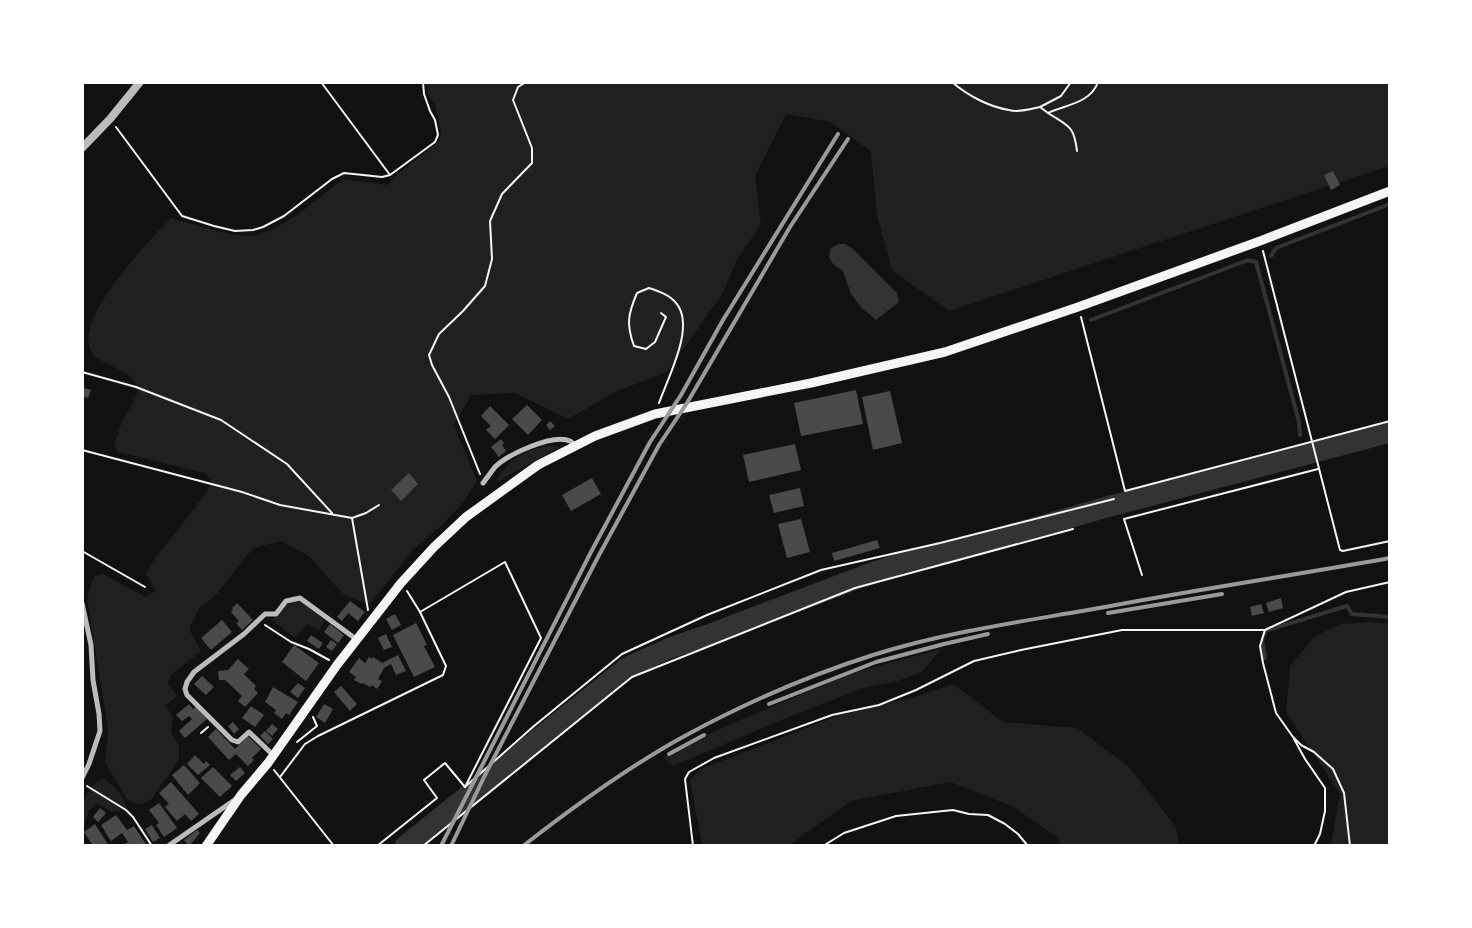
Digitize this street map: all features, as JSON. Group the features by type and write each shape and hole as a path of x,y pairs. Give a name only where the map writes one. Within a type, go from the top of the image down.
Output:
{"main road":[{"path":"206,846 241,795 271,759 356,639 401,583 434,547 475,510 538,465 595,436 655,414 811,383 946,352 1078,308 1390,191"}],"street":[{"path":"82,148 110,119 140,82"},
{"path":"483,483 495,467 520,450 562,439 571,441 576,446"},
{"path":"271,759 249,732 238,742 232,740 187,695 185,689 187,682 194,672 266,614 276,614 286,600 300,598 356,639"},
{"path":"82,603 91,645 93,680 100,714 100,731 89,764 82,778"},
{"path":"168,846 241,795"}],"path":[{"path":"320,82 390,175"},
{"path":"110,119 182,216 228,229 253,230 264,227 284,216 332,179 344,173 390,175 435,142 438,135 435,120 424,94 423,82"},
{"path":"483,483 449,397 432,366 429,355 439,334 464,311 485,286 492,259 490,221 502,194 532,162 532,148 513,100 518,87 526,82"},
{"path":"952,82 968,94 1010,111 1040,107 1061,96 1071,82"},
{"path":"1048,113 1083,100 1095,90 1098,82"},
{"path":"1040,107 1068,126 1075,134 1077,151"},
{"path":"1260,241 1340,550 1344,551 1390,541"},
{"path":"655,414 682,341 684,315 676,302 662,293 649,288 637,292 630,309 628,330 634,346 646,349 654,342 666,317 661,313"},
{"path":"1078,308 1125,491 1390,421"},
{"path":"82,372 136,387 221,420 287,464 332,513"},
{"path":"82,450 163,470 242,492 280,505 352,518 366,513 379,505"},
{"path":"1142,575 1124,519 1318,469"},
{"path":"465,787 534,726 622,654 706,615 820,570 940,543 1114,499"},
{"path":"352,518 370,622"},
{"path":"423,846 632,678 855,588 1073,529"},
{"path":"82,551 145,587"},
{"path":"420,612 505,562 541,638 465,787"},
{"path":"693,846 685,779 688,772 714,758 832,715 886,702 916,690 974,661 1122,630 1265,630 1346,592 1390,582"},
{"path":"280,777 305,744 443,675 446,666 420,612 401,583"},
{"path":"259,621 292,642 309,648 337,665"},
{"path":"1265,630 1260,646 1276,713 1325,788 1325,811 1320,834 1314,846"},
{"path":"1293,737 1301,745 1314,752 1333,770 1344,793 1350,846"},
{"path":"271,759 280,777 334,846"},
{"path":"377,846 437,798 424,780 445,763 465,787"},
{"path":"82,783 126,810 152,846"},
{"path":"823,846 844,833 896,816 953,810 969,814 988,815 1018,834 1028,846"}],"shaded area":[{"path":"427,83 1389,83 1389,166 949,311 892,270 877,216 871,151 830,122 786,114 755,176 761,225 737,259 723,293 667,372 617,391 568,419 515,393 471,395 454,426 477,481 462,504 444,523 413,550 369,605 343,594 309,556 281,541 253,548 215,596 199,608 189,629 201,651 171,675 168,684 177,696 165,706 173,716 171,732 179,746 179,759 152,799 142,804 136,804 127,799 105,763 108,730 87,597 94,576 103,574 146,597 155,591 146,573 207,492 211,481 205,473 118,452 114,445 122,423 136,396 136,386 128,375 96,357 89,344 91,326 100,306 114,284 146,244 171,218 226,233 245,236 257,235 283,224 297,215 343,179 388,185 399,173 438,142 441,134 435,105 428,95"},
{"path":"838,244 845,244 853,249 897,293 899,302 876,320 861,307 851,294 843,271 833,264 829,257 831,248"},
{"path":"550,445 560,447 495,483 505,468 517,457"},
{"path":"300,601 325,621 319,630 307,624 295,638 272,620 288,603"},
{"path":"1389,623 1389,845 1331,845 1340,794 1286,712 1290,666 1315,636 1341,624"},
{"path":"941,649 922,672 898,681 863,688 673,766 663,757 726,726 853,673"},
{"path":"953,684 1003,722 1077,728 1128,766 1176,827 1179,845 1061,845 1058,838 1012,806 950,782 851,801 791,845 702,845 690,780 701,769 840,715 911,698"},
{"path":"103,778 115,788 124,800 126,810 111,812 103,806 96,804 89,811 83,828 84,806 87,793"}],"building":[{"path":"1333,171 1340,185 1331,190 1324,175"},
{"path":"82,387 91,390 88,398 82,396"},
{"path":"856,390 863,424 801,436 794,403"},
{"path":"890,391 902,443 873,450 862,397"},
{"path":"527,405 542,420 528,435 512,419"},
{"path":"490,406 509,425 495,439 486,430 491,426 481,416"},
{"path":"550,421 555,426 550,430 546,425"},
{"path":"501,439 506,451 499,457 491,447"},
{"path":"795,444 801,470 749,482 743,455"},
{"path":"409,473 418,484 401,501 391,490"},
{"path":"592,478 601,494 571,511 562,495"},
{"path":"800,488 804,506 774,513 769,495"},
{"path":"801,519 810,552 787,558 778,524"},
{"path":"877,540 880,548 834,561 832,553"},
{"path":"1281,598 1283,608 1269,612 1266,603"},
{"path":"350,601 365,612 358,621 348,613 342,621 337,617"},
{"path":"237,603 253,620 242,630 236,623 239,621 231,612"},
{"path":"1261,604 1264,613 1252,616 1250,607"},
{"path":"395,614 401,625 392,630 386,619"},
{"path":"222,620 232,632 211,650 201,638"},
{"path":"416,623 427,645 424,646 435,667 414,677 393,635"},
{"path":"330,624 344,635 338,643 324,632"},
{"path":"386,634 392,647 384,650 378,638"},
{"path":"311,635 323,643 319,649 307,641"},
{"path":"331,640 337,644 332,651 326,647"},
{"path":"294,645 319,663 306,681 282,662"},
{"path":"398,655 406,671 396,675 391,664 384,668 378,679 382,681 377,689 372,685 370,687 354,680 356,677 349,672 359,658 365,663 369,657 372,659 373,657 382,663"},
{"path":"238,659 249,669 244,674 256,686 254,689 258,693 245,707 238,701 242,696 225,680 219,680 218,671 228,670"},
{"path":"202,676 214,687 206,695 194,684"},
{"path":"298,683 305,688 298,698 290,692"},
{"path":"341,686 357,704 350,711 334,692"},
{"path":"273,687 298,702 289,715 286,713 282,719 274,713 276,710 265,702"},
{"path":"189,704 193,709 196,707 207,719 185,738 179,731 192,719 189,716 182,721 176,715"},
{"path":"324,704 333,709 325,723 316,717"},
{"path":"251,706 264,715 255,727 242,718"},
{"path":"233,722 239,729 234,734 228,726"},
{"path":"272,724 278,729 272,736 266,731"},
{"path":"216,729 235,749 248,736 261,749 252,758 254,760 248,766 236,754 229,760 208,737"},
{"path":"265,731 273,739 268,744 260,736"},
{"path":"195,755 204,764 206,761 210,765 198,775 187,764"},
{"path":"184,765 200,783 188,795 172,775"},
{"path":"213,767 232,786 220,797 201,778"},
{"path":"240,767 245,773 236,781 230,775"},
{"path":"171,782 199,814 191,821 185,814 177,821 165,807 169,804 159,793"},
{"path":"159,803 177,828 164,837 156,825 159,823 149,810"},
{"path":"100,808 106,813 98,822 93,817"},
{"path":"116,815 127,830 134,826 147,846 122,846 128,842 122,833 111,841 101,825"},
{"path":"95,824 109,846 93,846 84,832"},
{"path":"152,825 160,838 153,842 145,829"},
{"path":"197,830 200,833 189,846 184,840"}],"waterway":[{"path":"1271,256 1276,248 1390,204"},
{"path":"1091,320 1248,260 1256,262 1299,422 1300,435"},
{"path":"405,846 628,667 670,648 901,563 971,546 1107,507 1390,432"},
{"path":"1265,658 1262,640 1265,631 1347,606 1352,614 1390,617"}],"railway":[{"path":"441,846 591,552 650,442 681,395 723,320 838,134"},
{"path":"451,846 485,775 598,557 659,445 687,403 790,227 848,139"},
{"path":"523,846 600,789 640,762 681,738 775,692 873,655 931,639 988,627 1390,558"},
{"path":"1108,613 1222,594"},
{"path":"769,704 876,662 988,634"},
{"path":"669,754 704,735"}]}
